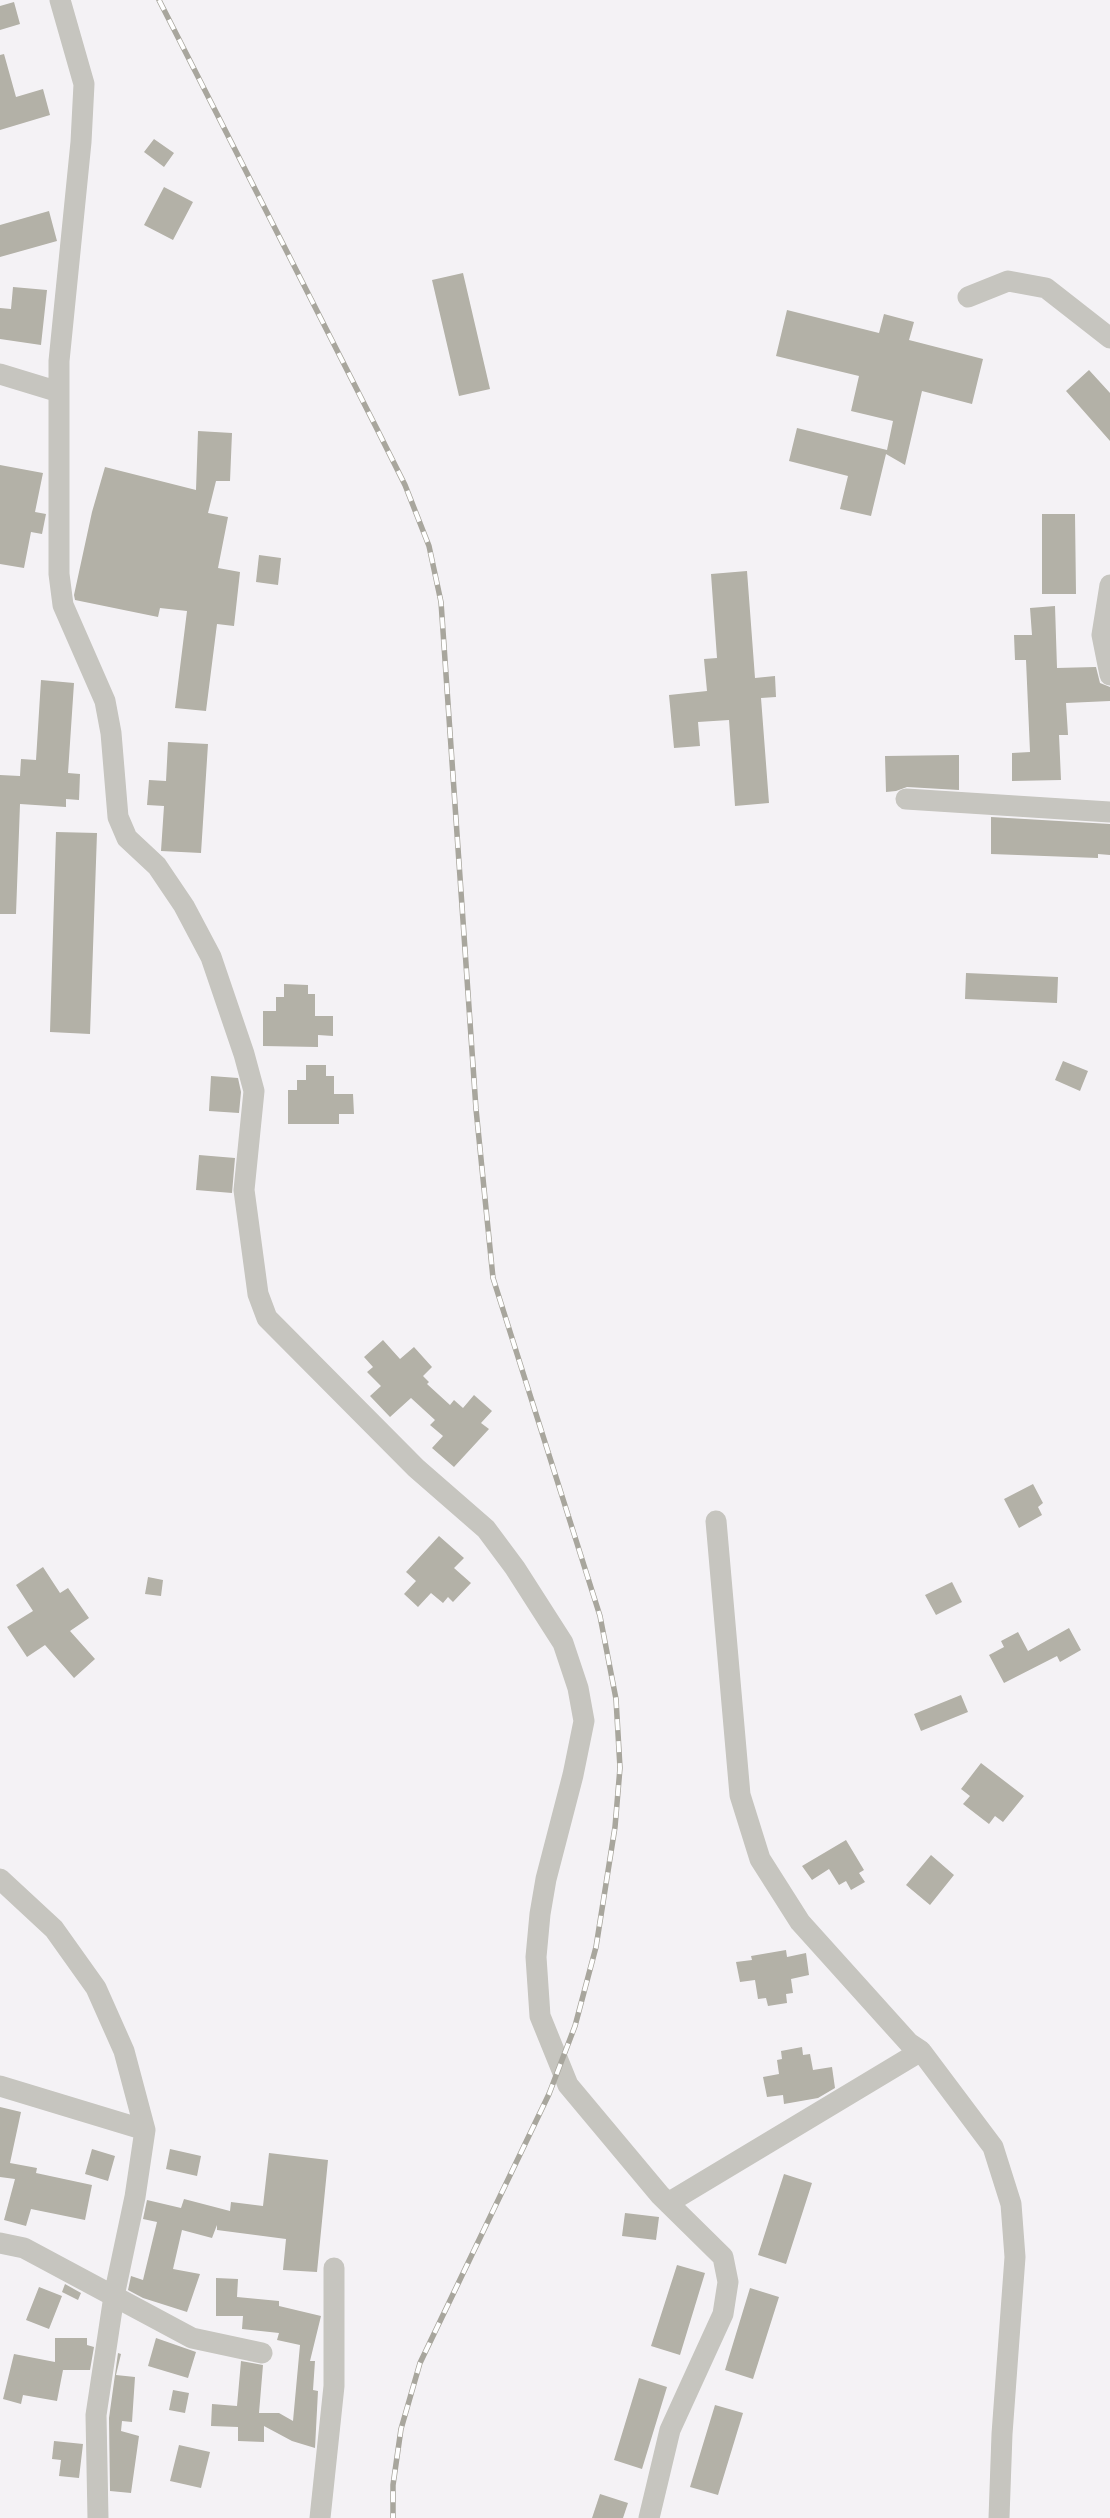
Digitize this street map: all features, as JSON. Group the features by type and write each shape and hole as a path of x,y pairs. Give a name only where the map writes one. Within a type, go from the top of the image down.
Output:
{"street":[{"path":"60,0 84,84 81,142 59,361 60,574 63,605 105,701 111,734 118,817 127,838 158,866 184,906 211,957 244,1054 254,1091 244,1190 258,1294 267,1318 416,1468 486,1529 515,1568 563,1643 578,1688 584,1722 573,1775 546,1880 540,1914 536,1957 540,2016 568,2085 668,2203 723,2257 728,2282 723,2314 670,2430 649,2518"},
{"path":"968,297 1008,282 1046,288 1110,338"},
{"path":"0,374 59,392"},
{"path":"1110,585 1102,635 1110,675"},
{"path":"906,799 1110,812"},
{"path":"716,1521 740,1795 760,1859 800,1922 909,2043 921,2051 993,2147 1011,2204 1015,2257 1002,2434 999,2518"},
{"path":"0,1879 54,1929 96,1988 124,2051 145,2130 136,2197 114,2296 96,2415 98,2518"},
{"path":"668,2203 921,2051"},
{"path":"0,2086 145,2130"},
{"path":"0,2243 24,2248 192,2338 262,2353"},
{"path":"320,2518 334,2386 334,2268"}],"building":[{"path":"14,2 20,24 0,30 0,6"},
{"path":"4,54 16,97 43,89 50,115 0,130 0,55"},
{"path":"154,139 174,153 164,167 144,152"},
{"path":"164,187 193,202 173,240 144,225"},
{"path":"49,211 57,241 0,257 0,225"},
{"path":"463,273 490,389 459,396 432,280"},
{"path":"13,287 47,290 41,345 0,339 0,308 11,309"},
{"path":"787,310 879,333 884,314 914,322 909,340 983,359 972,404 922,391 905,465 886,454 871,516 840,509 848,476 789,461 797,428 887,450 893,421 851,411 859,376 776,356"},
{"path":"1089,370 1110,393 1110,441 1066,391"},
{"path":"198,431 232,433 230,481 216,481 208,513 228,517 218,568 240,572 234,626 217,624 206,711 175,708 187,611 160,608 158,617 75,600 74,595 92,512 105,467 196,490"},
{"path":"0,465 43,473 35,512 46,514 42,534 31,532 24,568 0,564"},
{"path":"1042,514 1075,514 1076,594 1042,594"},
{"path":"259,555 281,558 278,585 256,582"},
{"path":"747,571 755,678 775,676 776,697 761,698 769,803 735,806 729,720 698,722 700,746 674,748 669,695 707,691 704,659 717,658 711,574"},
{"path":"1055,606 1057,668 1096,667 1100,683 1110,687 1110,701 1066,703 1068,735 1059,735 1061,780 1012,781 1012,753 1030,752 1026,660 1015,660 1014,635 1032,635 1030,608"},
{"path":"41,680 74,683 68,773 80,774 79,800 66,799 66,807 20,804 16,914 0,914 0,775 20,776 21,759 36,760"},
{"path":"168,742 208,744 201,853 161,851 164,806 147,805 149,780 166,781"},
{"path":"959,755 959,790 907,787 886,792 885,756"},
{"path":"991,817 1110,824 1110,855 1098,854 1098,858 991,854"},
{"path":"56,832 97,833 90,1034 50,1032"},
{"path":"966,973 1058,977 1057,1003 965,999"},
{"path":"284,984 308,985 308,994 315,994 315,1016 333,1016 333,1036 318,1035 318,1047 263,1046 263,1011 276,1011 276,997 284,997"},
{"path":"1063,1061 1088,1071 1080,1091 1055,1080"},
{"path":"306,1065 326,1065 326,1076 334,1076 334,1094 353,1094 354,1114 339,1114 339,1124 288,1124 288,1090 297,1090 297,1080 306,1080"},
{"path":"211,1076 238,1078 241,1092 239,1113 209,1111"},
{"path":"199,1155 235,1158 232,1193 196,1190"},
{"path":"383,1340 400,1359 414,1347 432,1367 423,1376 429,1382 427,1384 450,1405 454,1400 463,1408 474,1395 492,1411 481,1423 489,1429 454,1467 432,1448 443,1436 430,1425 435,1420 411,1398 390,1417 370,1396 381,1386 367,1372 373,1367 364,1357"},
{"path":"1033,1484 1043,1503 1038,1507 1042,1515 1019,1528 1004,1499"},
{"path":"439,1536 464,1558 454,1568 471,1583 453,1602 448,1597 443,1603 431,1593 418,1607 404,1594 416,1581 406,1572"},
{"path":"43,1567 60,1593 68,1588 89,1618 70,1631 95,1659 74,1678 45,1645 27,1657 7,1627 33,1611 16,1585"},
{"path":"148,1577 163,1580 161,1596 145,1594"},
{"path":"952,1582 962,1602 936,1615 925,1595"},
{"path":"1069,1628 1081,1650 1060,1662 1057,1656 1004,1683 989,1655 1004,1647 1001,1641 1018,1632 1028,1651"},
{"path":"961,1695 968,1712 921,1731 914,1714"},
{"path":"981,1763 1024,1796 1003,1822 995,1816 989,1824 963,1804 970,1796 961,1789"},
{"path":"846,1840 864,1870 859,1873 865,1882 851,1890 846,1881 839,1885 829,1869 812,1880 802,1866"},
{"path":"931,1855 954,1875 930,1905 906,1885"},
{"path":"786,1950 787,1957 806,1953 809,1975 791,1979 793,1993 786,1994 787,2003 768,2006 766,1998 758,1999 755,1980 740,1982 736,1962 752,1960 751,1956"},
{"path":"802,2047 803,2055 810,2054 813,2070 832,2067 835,2088 818,2098 784,2104 783,2095 767,2097 763,2077 779,2074 777,2060 782,2059 781,2051"},
{"path":"0,2107 21,2112 10,2163 37,2168 36,2173 92,2185 85,2220 31,2209 26,2226 4,2220 15,2179 0,2177"},
{"path":"92,2149 115,2156 108,2181 85,2174"},
{"path":"170,2149 201,2156 197,2176 166,2169"},
{"path":"269,2153 328,2160 317,2272 283,2270 286,2239 217,2230 217,2225 212,2238 182,2230 173,2269 200,2274 187,2312 143,2298 128,2290 131,2276 143,2280 157,2222 143,2219 147,2200 181,2208 184,2199 230,2211 231,2202 263,2206"},
{"path":"784,2174 812,2183 786,2264 758,2255"},
{"path":"625,2213 659,2217 656,2240 622,2236"},
{"path":"677,2265 705,2273 680,2355 651,2346"},
{"path":"216,2278 238,2279 237,2297 279,2301 279,2306 321,2316 310,2361 315,2361 313,2390 318,2391 315,2448 292,2441 264,2426 264,2442 238,2441 238,2427 211,2426 212,2404 237,2406 241,2361 263,2365 259,2413 279,2413 293,2421 300,2345 277,2340 279,2333 242,2329 243,2316 216,2316"},
{"path":"65,2284 81,2293 78,2300 62,2292"},
{"path":"39,2287 62,2296 49,2329 26,2320"},
{"path":"750,2288 779,2297 753,2379 725,2370"},
{"path":"55,2338 87,2338 87,2345 94,2347 90,2370 63,2370 57,2401 23,2395 21,2404 3,2399 14,2354 55,2362"},
{"path":"156,2338 196,2352 188,2378 148,2366"},
{"path":"118,2353 121,2354 116,2375 135,2377 132,2422 122,2421 121,2431 139,2436 131,2493 110,2491 109,2418"},
{"path":"639,2378 667,2387 642,2469 614,2460"},
{"path":"173,2390 189,2393 185,2413 169,2410"},
{"path":"715,2405 743,2413 718,2495 690,2487"},
{"path":"54,2441 83,2444 79,2478 59,2476 61,2460 52,2459"},
{"path":"179,2445 210,2452 201,2488 170,2481"},
{"path":"600,2494 628,2503 623,2518 592,2518"}],"railway":[{"path":"159,0 405,485 429,546 441,602 476,1109 493,1278 600,1616 616,1699 620,1768 615,1827 596,1947 575,2026 549,2094 420,2363 401,2429 393,2485 393,2518"}]}
